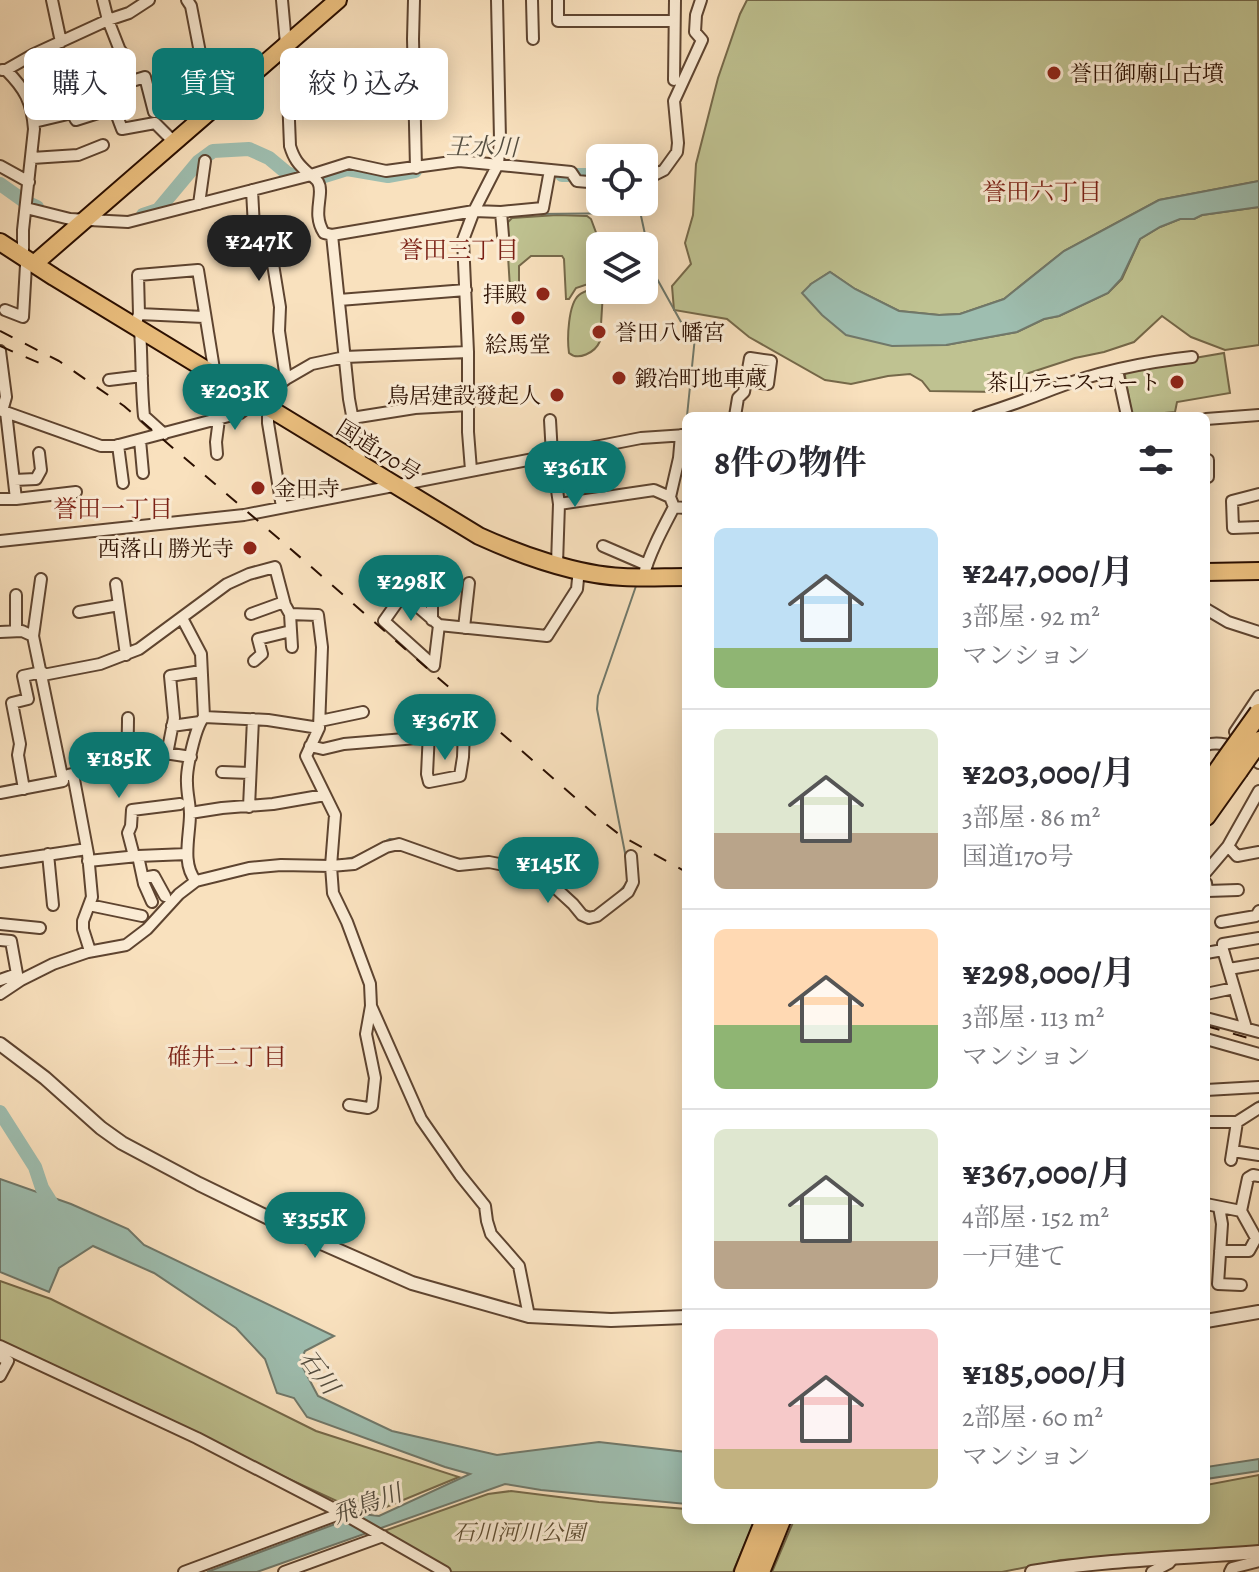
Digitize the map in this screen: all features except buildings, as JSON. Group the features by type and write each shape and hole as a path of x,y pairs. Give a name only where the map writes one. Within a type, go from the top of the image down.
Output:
{"highway":[{"path":"264,64 338,0"},
{"path":"29,260 82,220 199,120"},
{"name":"国道170号","path":"0,242 138,323 262,405 479,536 503,547 579,569 621,577 645,571 682,576"},
{"path":"1210,572 1259,571"},
{"path":"1210,783 1230,759 1259,713"},
{"path":"1210,806 1230,759 1259,741"},
{"path":"744,1572 763,1524"},
{"path":"760,1572 779,1524"}],"street":[{"path":"52,0 61,42"},
{"path":"103,0 120,48"},
{"path":"24,91 3,70 129,13 149,0"},
{"path":"187,0 191,6 199,48"},
{"path":"282,0 290,146 295,161 318,181 317,216 324,233 332,235 474,211 543,208 550,173"},
{"path":"414,0 416,168"},
{"path":"471,470 463,240 496,167 500,139 497,0"},
{"path":"532,0 533,39"},
{"path":"558,0 558,21 674,21"},
{"path":"674,80 675,0"},
{"path":"658,173 664,170 677,152 674,101 702,40 695,32 701,0"},
{"path":"136,80 145,77 152,104"},
{"path":"5,310 23,317 26,265 29,260 26,205 34,122 42,120"},
{"path":"119,120 122,129 155,123 174,142"},
{"path":"32,158 79,158 103,145"},
{"path":"199,204 205,161"},
{"path":"26,205 70,219 128,222 349,163 386,171 459,161 550,173 571,172 577,181 586,182"},
{"path":"0,166 29,182"},
{"path":"252,190 255,246 273,264 286,379"},
{"path":"501,212 503,236"},
{"path":"332,235 352,418 361,464"},
{"path":"164,434 144,416 138,275 198,270 215,375"},
{"path":"339,300 466,290"},
{"path":"138,323 204,317"},
{"path":"0,351 6,397 3,411 16,499"},
{"path":"3,411 101,446 118,445 262,405 286,379 312,364 345,357 468,352"},
{"path":"990,412 1054,388 1117,370 1192,357"},
{"path":"1117,370 1126,412"},
{"path":"109,380 142,376"},
{"path":"736,412 746,381"},
{"path":"262,405 268,423 276,508"},
{"path":"352,418 415,408 469,405"},
{"path":"1210,419 1259,415"},
{"path":"217,454 219,419"},
{"path":"550,420 559,504 557,564"},
{"path":"0,541 244,515 641,438 682,435"},
{"path":"140,440 143,473"},
{"path":"603,546 645,571 672,502 682,444"},
{"path":"118,445 123,483"},
{"path":"14,480 36,479 41,470 39,453"},
{"path":"559,504 654,490 682,506"},
{"path":"0,499 76,492"},
{"path":"1259,494 1232,501 1233,528 1259,527"},
{"path":"24,789 12,703 28,699 23,676 100,664 126,655 139,649 227,584 275,567 290,614 292,647"},
{"path":"432,582 436,623 434,666 384,621 403,594 436,623 547,636 577,589 579,569"},
{"path":"41,579 33,636 88,855 92,897 83,929 90,951"},
{"path":"464,628 469,583"},
{"path":"116,584 126,655"},
{"path":"16,595 16,631"},
{"path":"251,614 284,602"},
{"path":"79,612 119,605"},
{"path":"1210,611 1228,622 1259,632"},
{"path":"290,614 318,615 322,647 319,724 306,756 335,815 331,866 333,893 370,984 371,1006 366,1043 375,1078 372,1106 349,1105"},
{"path":"182,618 201,654 202,720 186,780 190,813 187,854 190,875 196,881"},
{"path":"0,632 22,631 33,636"},
{"path":"254,661 262,654 258,639 291,631"},
{"path":"167,754 172,726 170,676 201,671"},
{"path":"1230,759 1259,696"},
{"path":"427,737 429,732 469,731 460,776 429,782 427,774 424,722 428,721 429,709 453,710"},
{"path":"172,726 202,720 253,719 319,724 363,712"},
{"path":"127,767 128,718"},
{"path":"249,807 253,719"},
{"path":"310,746 323,749 344,744 427,737"},
{"path":"1210,744 1230,759 1259,762"},
{"path":"0,793 63,781 68,775 109,765 149,765 160,755 191,757"},
{"path":"222,772 250,773"},
{"path":"1210,862 1228,846 1259,791"},
{"path":"190,813 325,795"},
{"path":"152,902 128,833 132,810 180,804"},
{"path":"0,994 53,964 90,951 126,945 196,881 260,867 354,864 386,847 399,844 459,865 489,862 549,882 582,915 589,918 597,916 628,892 633,882 631,856"},
{"path":"1228,846 1237,856 1259,852"},
{"path":"0,862 48,854 187,854"},
{"path":"48,854 53,905"},
{"path":"143,878 154,876 165,896"},
{"path":"1210,891 1238,890"},
{"path":"89,905 142,916"},
{"path":"1221,922 1256,916 1259,911"},
{"path":"0,924 40,928"},
{"path":"1246,1028 1223,944 1259,938"},
{"path":"0,940 11,941 17,974 0,980"},
{"path":"1210,952 1223,950"},
{"path":"1229,969 1259,964"},
{"path":"1210,993 1234,988"},
{"path":"371,1006 421,1119 485,1206 491,1234 519,1266 529,1316"},
{"path":"1210,1019 1259,1032"},
{"path":"1210,1040 1259,1054"},
{"path":"0,1044 122,1143 310,1238 412,1283 529,1316 611,1320 682,1317"},
{"path":"1210,1090 1259,1087"},
{"path":"1210,1122 1237,1122 1259,1108"},
{"path":"1237,1122 1232,1155 1259,1155"},
{"path":"1220,1251 1249,1251 1257,1238 1241,1211 1248,1178 1259,1176"},
{"path":"1210,1205 1241,1211"},
{"path":"1219,1207 1222,1224 1218,1284 1241,1285"},
{"path":"1210,1320 1259,1312"},
{"path":"0,1346 197,1438 347,1515 445,1572"},
{"path":"0,1356 8,1361 0,1376"},
{"path":"184,1572 347,1515"},
{"path":"284,1572 379,1534"},
{"path":"1032,1572 1110,1561 1259,1552"},
{"path":"1152,1572 1174,1557"},
{"path":"1096,1572 1110,1561"},
{"path":"1230,1572 1232,1568 1259,1561"}],"green space":[{"path":"747,0 1258,0 1259,181 1159,200 1064,251 1004,299 960,314 899,311 855,289 830,272 811,284 946,345 1017,332 1108,293 1122,279 1140,239 1160,227 1180,219 1259,207 1259,345 1225,350 1191,337 1162,316 1134,342 1029,373 998,392 930,391 922,381 910,374 851,384 825,380 749,337 727,319 674,310 672,286 691,264 685,243 693,215 696,164 718,78"},
{"path":"557,215 587,216 591,219 596,232 586,232 586,285 576,288 566,299 562,256 531,256 519,266 519,288 512,290 506,224 512,218"},
{"path":"586,291 586,304 602,304 600,341 594,349 577,356 569,353 568,339 573,306 579,295"},
{"name":"茶山テニスコート","path":"1224,353 1230,393 1177,402 1175,412 1131,412 1124,370"},
{"name":"石川河川公園","path":"0,1281 51,1299 316,1431 459,1477 367,1515 0,1346"},
{"path":"1259,1475 1259,1548 1061,1560 1002,1572 772,1572 792,1524 1210,1524 1210,1484"},
{"name":"石川河川公園","path":"511,1491 682,1509 682,1524 753,1524 733,1572 450,1572 381,1532 488,1494"}],"shaded area":[{"path":"1259,181 1259,207 1180,219 1160,227 1140,239 1121,279 1108,293 1017,332 946,345 892,346 846,335 802,293 830,272 855,289 899,311 960,314 1004,299 1064,251 1159,200"},
{"path":"0,1179 71,1204 128,1229 144,1245 334,1336 305,1351 300,1362 318,1396 392,1431 497,1455 599,1442 682,1452 682,1504 505,1484 257,1572 207,1572 362,1514 379,1516 470,1474 307,1417 294,1398 277,1393 265,1359 236,1328 154,1273 93,1246 59,1268 49,1292 0,1272"},
{"path":"1259,1459 1259,1471 1210,1478 1210,1466"}],"waterway":[{"name":"王水川","path":"143,215 158,210 198,162 213,151 249,149 269,158 296,177"},
{"name":"王水川","path":"318,178 347,169 388,176 415,171"},
{"name":"王水川","path":"562,175 586,175"},
{"name":"王水川","path":"0,184 37,207"},
{"path":"537,214 586,213"},
{"path":"641,216 656,277 681,322 695,337 687,412"},
{"path":"647,552 652,540"},
{"path":"626,858 597,709 598,696 636,586"},
{"path":"341,860 355,857 390,839 398,840"},
{"path":"617,894 628,882 627,868"},
{"path":"198,875 212,872"},
{"path":"1234,1118 1259,1101"},
{"path":"0,1112 35,1167 42,1188 57,1212"}],"railway":[{"path":"0,331 59,361 124,406 602,821 620,835 682,870"},
{"path":"0,346 44,365"},
{"path":"1210,1027 1259,1041"}],"place":[{"name":"誉田御廟山古墳","path":"1054,73"},
{"name":"拝殿","path":"543,294"},
{"name":"絵馬堂","path":"518,318"},
{"name":"誉田八幡宮","path":"599,332"},
{"name":"鍛冶町地車蔵","path":"619,378"},
{"name":"茶山テニスコート","path":"1177,382"},
{"name":"鳥居建設發起人","path":"557,395"},
{"name":"金田寺","path":"258,488"},
{"name":"西落山 勝光寺","path":"250,548"}],"district":[{"name":"誉田六丁目","path":"1042,192"},
{"name":"誉田三丁目","path":"459,250"},
{"name":"誉田一丁目","path":"113,509"},
{"name":"碓井二丁目","path":"227,1057"}],"water label":[{"name":"石川","path":"319,1372"},
{"name":"飛鳥川","path":"367,1504"}]}
